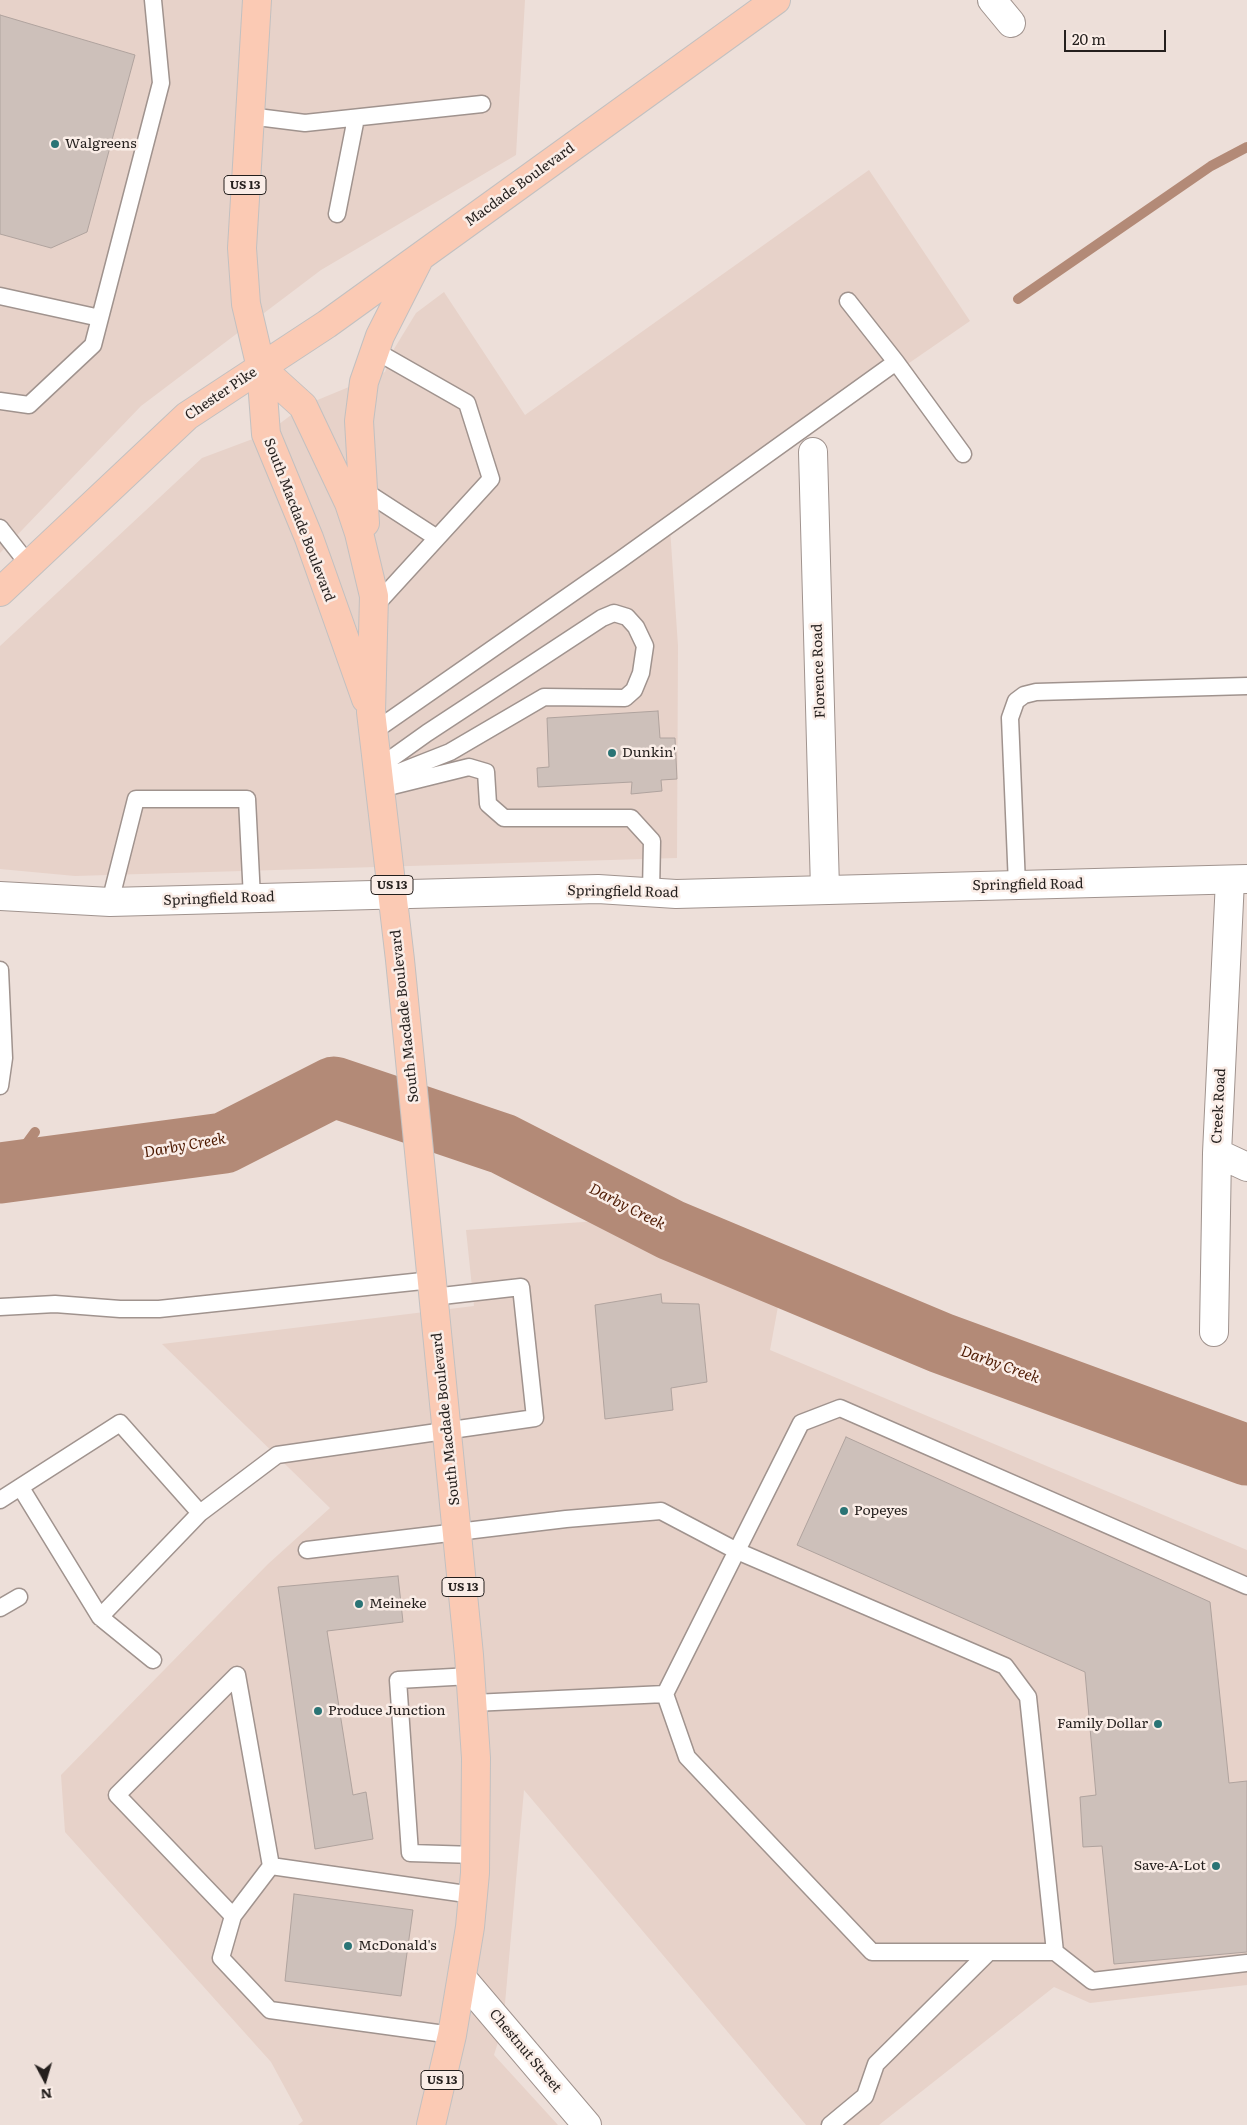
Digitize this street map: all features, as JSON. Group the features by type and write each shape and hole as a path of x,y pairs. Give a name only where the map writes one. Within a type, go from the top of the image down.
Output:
{"main road":[{"name":"Chester Pike","path":"0,592 187,416 261,368 246,304 242,220 256,0"},
{"name":"Macdade Boulevard","path":"261,368 327,324 776,0"},
{"path":"368,564 359,421 364,382 374,350 419,258"},
{"name":"South Macdade Boulevard","path":"261,368 303,406 349,503 368,564 374,596 372,722 393,895 447,1430 471,1676 476,1758 473,1895 452,2035 430,2125"},
{"name":"South Macdade Boulevard","path":"261,368 266,434 312,546 372,722"}],"street":[{"path":"992,0 1011,23"},
{"name":"Florence Road","path":"812,452 826,890"},
{"name":"Springfield Road","path":"0,896 110,902 598,889 676,894 1238,879"},
{"name":"Creek Road","path":"1214,1332 1217,1153 1238,879"},
{"path":"1217,1153 1247,1167"},
{"name":"Chestnut Street","path":"462,1978 587,2125"}],"lane":[{"path":"0,401 30,405 93,345 160,83 153,0"},
{"path":"249,116 305,123 482,104"},
{"path":"337,214 356,118"},
{"path":"0,296 100,318"},
{"path":"848,301 896,362 963,454"},
{"path":"373,608 491,479 467,403 374,350"},
{"path":"372,722 612,565 896,362"},
{"path":"363,490 437,538"},
{"path":"0,528 29,565"},
{"path":"614,613 627,617 636,627 645,646 641,673 634,690 624,698 544,697 450,752 379,779 427,733 602,618 614,613"},
{"path":"1017,885 1010,718 1016,700 1024,695 1036,692 1247,686"},
{"path":"379,779 469,767 486,772 488,804 504,818 631,818 652,841 651,892"},
{"path":"110,902 136,799 247,799 252,898"},
{"path":"0,970 4,1058 0,1086"},
{"path":"0,1307 55,1304 120,1310 159,1309 432,1288 521,1287 535,1418 277,1455 200,1513 100,1617"},
{"path":"1247,1586 840,1408 801,1423 665,1694 687,1757 872,1952 1055,1952 1092,1981 1247,1963"},
{"path":"0,1500 120,1423 200,1513"},
{"path":"21,1488 100,1617 153,1660"},
{"path":"307,1550 566,1519 661,1511 737,1551 1005,1666 1028,1697 1055,1952"},
{"path":"0,1608 18,1597"},
{"path":"233,1916 117,1795 237,1675 271,1866 233,1916 221,1958 270,2010 452,2035"},
{"path":"471,1676 398,1680 410,1853 475,1855"},
{"path":"473,1703 665,1694"},
{"path":"271,1866 473,1895"},
{"path":"830,2125 864,2096 876,2064 989,1952"}],"shaded area":[{"path":"0,0 525,0 516,155 321,270 141,406 0,553"},
{"path":"869,170 970,321 670,528 678,646 677,858 75,876 0,869 0,646 202,458 266,434 303,406 385,372 394,349 416,313 444,292 525,415"},
{"path":"598,1221 779,1301 770,1350 1247,1550 1247,1985 1090,2003 1054,1987 879,2125 806,2125 524,1790 503,2026 494,2055 558,2125 298,2125 303,2121 271,2062 65,1832 61,1775 268,1564 330,1508 162,1344 474,1306 466,1230"}],"building":[{"name":"Walgreens","path":"0,15 135,55 87,232 51,248 0,234"},
{"name":"Dunkin'","path":"658,711 660,738 675,738 677,779 661,780 662,791 631,794 632,782 538,787 537,768 549,767 547,718"},
{"path":"661,1294 662,1303 699,1304 707,1382 671,1388 673,1410 605,1419 595,1305"},
{"path":"846,1437 1210,1602 1229,1783 1247,1781 1247,1952 1114,1964 1102,1846 1083,1847 1080,1797 1096,1795 1085,1672 797,1545"},
{"name":"Produce Junction","path":"398,1576 403,1622 327,1631 353,1795 366,1792 373,1839 315,1849 278,1587"},
{"name":"McDonald's","path":"294,1894 413,1910 401,1996 285,1981"}],"waterway":[{"path":"1018,299 1211,166 1247,147"},
{"name":"Darby Creek","path":"0,1173 224,1143 334,1087 503,1144 671,1230 941,1343 1247,1455"},
{"path":"5,1173 35,1132"}],"place":[{"name":"Walgreens","path":"55,144"},
{"name":"Dunkin'","path":"612,753"},
{"name":"Popeyes","path":"844,1511"},
{"name":"Meineke","path":"359,1604"},
{"name":"Produce Junction","path":"318,1711"},
{"name":"Family Dollar","path":"1158,1724"},
{"name":"Save-A-Lot","path":"1216,1866"},
{"name":"McDonald's","path":"348,1946"}]}
